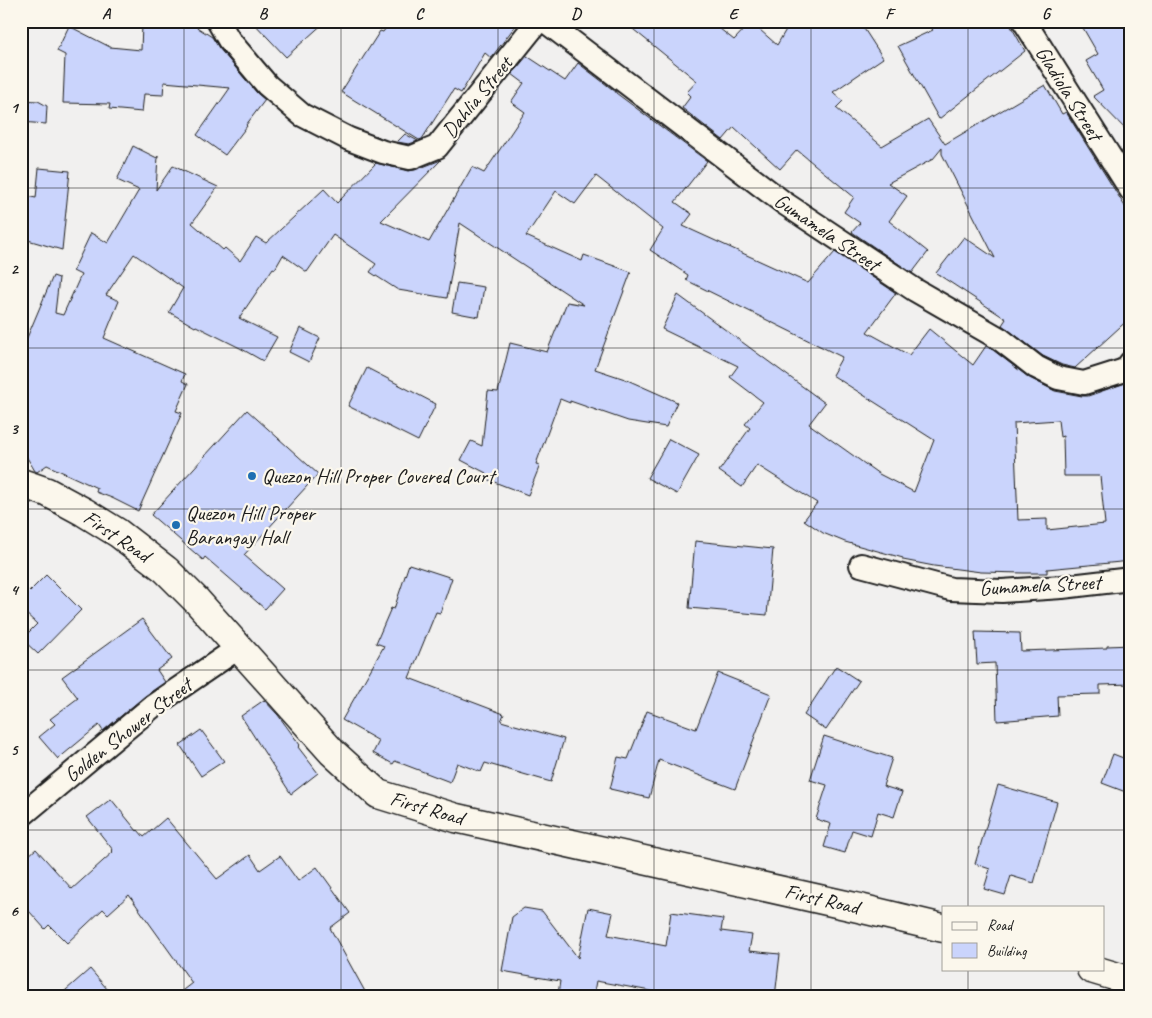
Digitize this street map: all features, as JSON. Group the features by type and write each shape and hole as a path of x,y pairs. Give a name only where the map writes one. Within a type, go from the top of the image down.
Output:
{"street":[{"name":"Dahlia Street","path":"218,21 229,40 267,85 302,115 349,139 383,152 410,158 437,147 538,21"},
{"name":"Gumamela Street","path":"545,21 784,204 915,290 1000,339 1036,367 1058,378 1084,383 1125,370 1131,362"},
{"name":"Gladiola Street","path":"1024,21 1131,190"},
{"name":"First Road","path":"21,483 47,492 118,532 166,570 198,602 332,752 378,794 456,818 942,928"},
{"name":"Gumamela Street","path":"861,565 951,588 994,591 1062,587 1131,579"},
{"name":"Golden Shower Street","path":"21,816 153,706 238,648"},
{"path":"1094,970 1131,981"}],"building":[{"path":"252,21 326,21 286,57"},
{"path":"391,21 519,21 491,58 485,53 461,93 454,89 422,139 419,140 341,92 380,31 383,32"},
{"path":"623,21 710,21 734,40 751,22 777,45 791,21 859,21 883,58 833,92 843,101 836,108 882,146 928,119 945,144 1045,85 1062,114 1066,112 1131,216 1131,317 1075,368 1062,365 1043,356 1002,325 1006,319 936,273 964,237 995,258 942,154 942,148 933,159 888,183 907,196 889,221 928,252 912,273 852,232 860,223 844,212 854,197 797,150 780,169 734,127 723,140 682,108 691,96 687,92 697,81"},
{"path":"925,21 1008,21 1025,51 939,119 898,46 933,30"},
{"path":"1079,21 1131,21 1131,135 1093,96 1103,90 1086,61 1098,54"},
{"path":"142,25 195,26 212,37 219,48 265,100 225,155 197,135 230,88 164,82 163,95 144,94 142,112 109,109 110,104 63,103 65,55 57,51 69,26 110,47 141,50"},
{"path":"527,56 565,81 578,63 707,161 675,202 692,214 683,226 808,283 835,252 896,293 867,332 909,355 929,329 973,365 986,346 1028,377 1055,391 1088,396 1131,381 1131,561 1047,569 1047,573 1024,573 981,572 903,560 903,558 845,542 823,533 804,520 817,503 757,465 742,487 719,471 750,428 745,424 763,402 730,377 738,366 662,329 678,295 825,403 809,424 879,474 914,492 934,440 832,375 842,357 686,280 688,275 650,250 663,229 596,176 575,204 556,191 526,236 582,261 584,255 631,272 595,369 625,379 677,402 666,427 628,421 560,399 536,464 540,465 528,495 484,478 486,473 461,460 471,441 482,446 488,391 498,392 510,343 547,352 567,302 584,305 460,223 447,298 398,290 370,272 376,264 333,235 307,272 283,255 239,318 277,337 263,361 169,312 183,288 134,254 106,295 119,301 104,338 185,374 182,381 188,384 176,411 182,413 138,511 96,492 97,488 47,465 37,472 26,456 21,455 21,352 53,276 59,278 55,313 63,315 81,275 73,271 91,233 108,243 139,190 117,180 133,146 157,158 158,156 156,190 173,166 218,187 192,223 223,250 225,248 240,261 256,237 266,243 324,189 337,203 376,163 408,171 441,160 381,221 429,242 472,167 484,173 525,112 511,102 524,83 512,74","holes":["1058,420 1060,437 1063,436 1064,476 1100,476 1105,524 1047,530 1047,519 1018,520 1014,423"]},
{"path":"21,100 38,101 47,106 46,124 21,122"},
{"path":"405,134 418,141 409,144 397,142"},
{"path":"39,168 70,171 62,250 21,238 21,195 36,198"},
{"path":"457,283 484,287 479,317 452,312"},
{"path":"300,328 320,338 309,362 289,352"},
{"path":"367,368 436,404 418,441 348,406"},
{"path":"247,410 318,474 244,555 283,589 265,609 205,557 203,560 151,515"},
{"path":"669,439 699,455 677,494 647,478"},
{"path":"695,541 773,549 767,615 689,608"},
{"path":"409,564 452,578 440,613 436,612 409,678 504,714 501,721 564,739 551,782 485,763 481,772 457,763 450,782 395,761 393,764 373,753 379,741 342,720 384,646 376,643 391,608 394,609"},
{"path":"46,575 81,610 38,654 22,639 37,624 21,609 21,600"},
{"path":"142,619 172,659 157,670 165,682 103,731 99,725 58,759 39,737 55,724 50,719 78,698 62,677"},
{"path":"975,632 1020,633 1021,651 1107,648 1107,646 1131,645 1131,684 1100,685 1100,694 1057,695 1058,716 997,721 995,663 977,664"},
{"path":"836,666 859,681 826,730 804,715"},
{"path":"718,673 771,694 735,789 659,760 649,798 610,789 618,757 628,759 647,711 696,729"},
{"path":"264,700 278,715 300,745 298,747 318,773 291,794 241,716"},
{"path":"201,730 224,761 201,776 180,745"},
{"path":"824,736 892,758 883,786 902,792 894,817 878,812 871,836 852,830 845,853 824,847 831,824 816,819 827,785 810,780"},
{"path":"1113,754 1131,761 1131,794 1102,783"},
{"path":"998,785 1057,802 1034,883 1011,876 1005,895 984,889 990,869 975,864"},
{"path":"111,799 144,837 166,818 217,879 250,855 260,870 280,856 298,881 317,867 350,913 330,928 368,997 174,997 192,983 129,895 108,914 103,909 67,943 49,925 45,929 21,902 21,862 36,849 72,889 113,852 87,817"},
{"path":"524,908 542,911 578,958 588,908 613,913 608,935 666,946 671,912 723,919 721,931 752,935 749,951 780,954 775,997 688,997 596,981 593,997 575,997 558,994 560,981 502,971 512,917"},
{"path":"90,969 114,997 58,997"}],"place":[{"name":"Quezon Hill Proper Covered Court","path":"252,476"},
{"name":"Quezon Hill Proper Barangay Hall","path":"176,525"}]}
